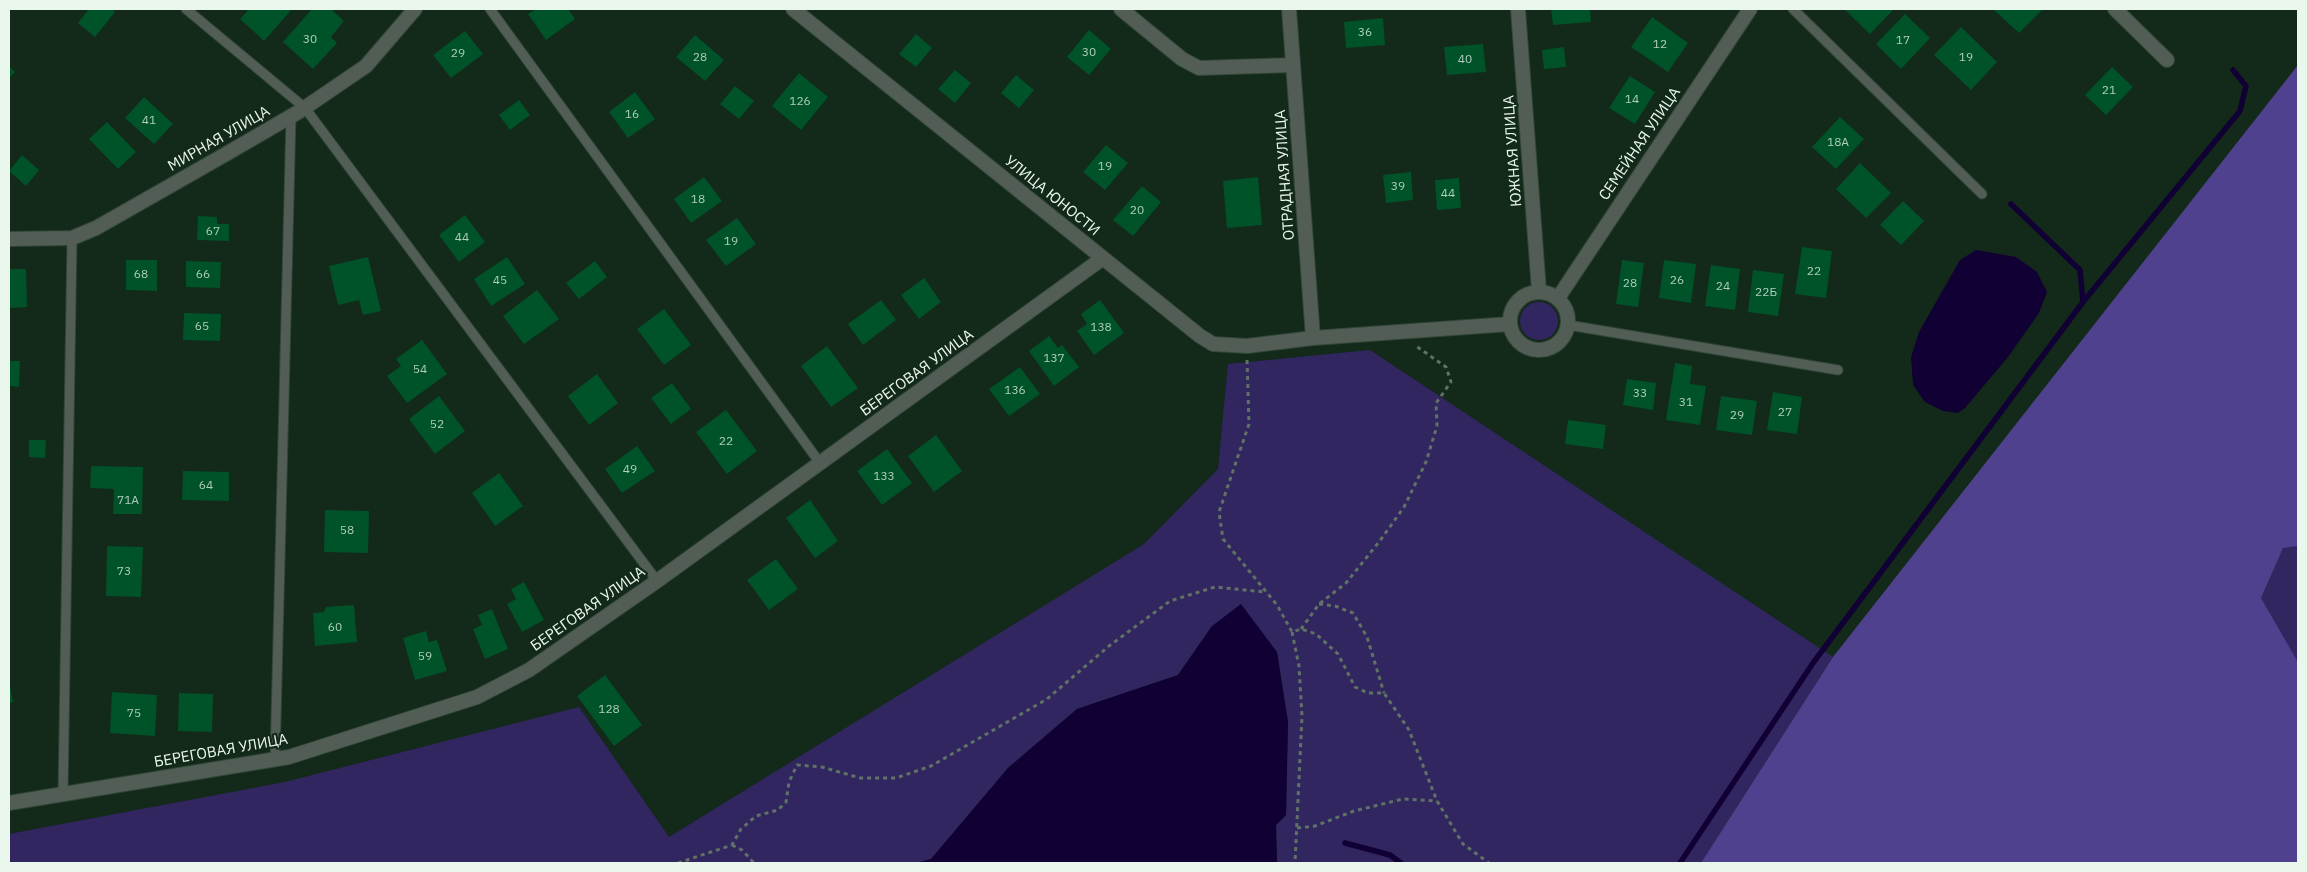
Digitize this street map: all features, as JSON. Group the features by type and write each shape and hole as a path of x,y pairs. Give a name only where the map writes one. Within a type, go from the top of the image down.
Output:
{"street":[{"name":"МИРНАЯ УЛИЦА","path":"9,239 72,238 96,228 305,108 366,66 415,9"},
{"name":"УЛИЦА ЮНОСТИ","path":"793,9 1102,258 1213,344 1247,346 1312,338 1510,324"},
{"path":"1121,9 1182,59 1199,68 1293,65"},
{"name":"ОТРАДНАЯ УЛИЦА","path":"1289,9 1312,338"},
{"name":"ЮЖНАЯ УЛИЦА","path":"1518,9 1540,291"},
{"name":"СЕМЕЙНАЯ УЛИЦА","path":"1558,298 1750,9"},
{"path":"2115,9 2167,60"},
{"name":"БЕРЕГОВАЯ УЛИЦА","path":"9,803 289,757 477,696 529,670 657,581 1102,258"},
{"path":"1540,291 1558,298 1564,306 1568,325 1559,342 1543,350 1525,346 1512,333 1510,324 1510,314 1517,301 1530,293 1540,291"}],"lane":[{"path":"186,9 305,108 657,581"},
{"path":"490,9 820,463"},
{"path":"1793,9 1982,194"},
{"path":"275,760 291,116"},
{"path":"63,793 72,238"},
{"path":"1568,325 1838,370"}],"path":[{"path":"1301,629 1318,604 1346,583 1379,542 1404,507 1426,462 1437,426 1436,403 1451,382 1446,367 1418,349 1408,332"},
{"path":"1247,346 1249,424 1229,477 1219,512 1223,538 1277,605 1292,632 1299,666 1302,716 1296,863"},
{"path":"678,863 732,845 741,829 756,816 778,810 786,802 789,782 797,765 822,767 860,778 896,778 932,766 1047,699 1109,646 1170,601 1216,587 1265,592"},
{"path":"1318,604 1335,606 1353,613 1367,637 1384,693 1409,730 1437,801 1463,844 1489,863"},
{"path":"1292,632 1301,629 1316,634 1338,654 1355,687 1368,693 1384,693"},
{"path":"1297,828 1315,826 1354,811 1403,799 1437,801"},
{"path":"732,845 742,850 754,863"}],"shaded area":[{"path":"2298,65 2298,546 2283,548 2261,598 2298,662 2298,863 1701,863 1833,657"},
{"path":"1976,250 2016,257 2037,272 2047,292 2039,313 2008,357 1965,408 1958,413 1943,411 1925,402 1913,385 1911,357 1919,332 1960,260"},
{"path":"1539,302 1553,307 1558,321 1553,335 1539,340 1525,335 1520,321 1525,307"},
{"path":"1370,350 1833,657 1701,863 1277,863 1276,825 1286,815 1288,722 1277,652 1212,626 1178,675 1077,709 1008,768 931,859 916,863 9,863 9,834 285,782 579,707 669,837 1144,544 1218,469 1228,364"},
{"path":"2298,546 2298,662 2261,598 2283,547"},
{"path":"1241,604 1277,652 1288,722 1286,815 1276,825 1277,863 916,863 931,859 1008,768 1077,709 1178,675 1212,626"}],"building":[{"path":"89,9 111,9 115,12 95,37 78,23"},
{"path":"249,9 292,9 264,41 240,19"},
{"path":"312,9 331,9 344,21 331,37 337,43 313,69 283,42"},
{"path":"536,9 568,9 575,19 546,40 528,14"},
{"path":"1551,9 1590,9 1591,22 1553,25"},
{"path":"1844,9 1892,9 1893,10 1870,34"},
{"path":"1993,9 2043,9 2019,33"},
{"path":"1905,14 1930,38 1901,69 1876,44"},
{"path":"1652,17 1688,43 1668,72 1631,47"},
{"path":"1383,18 1385,45 1346,48 1344,22"},
{"path":"1961,27 1997,62 1971,90 1934,55"},
{"path":"1089,30 1111,49 1089,75 1067,57"},
{"path":"465,31 483,54 451,78 433,55"},
{"path":"916,34 932,48 916,67 899,54"},
{"path":"695,35 724,60 705,81 676,57"},
{"path":"1483,44 1486,72 1447,75 1444,47"},
{"path":"1564,47 1566,67 1544,69 1542,50"},
{"path":"9,66 15,72 9,78"},
{"path":"2112,67 2133,87 2106,115 2085,95"},
{"path":"955,70 971,83 955,103 938,89"},
{"path":"799,73 828,97 801,130 772,106"},
{"path":"1016,75 1034,90 1019,108 1001,93"},
{"path":"1630,76 1655,92 1635,124 1609,108"},
{"path":"735,86 754,101 739,119 720,104"},
{"path":"635,92 655,119 628,138 609,112"},
{"path":"144,97 173,124 154,144 125,118"},
{"path":"519,100 530,115 510,130 499,115"},
{"path":"1840,117 1864,139 1836,169 1812,147"},
{"path":"107,122 136,152 118,169 89,139"},
{"path":"1106,145 1128,163 1105,190 1083,172"},
{"path":"22,155 39,170 26,186 9,171"},
{"path":"1860,163 1891,193 1866,218 1836,189"},
{"path":"1411,172 1413,200 1386,203 1383,175"},
{"path":"704,177 722,201 691,223 674,199"},
{"path":"1258,177 1262,225 1227,228 1223,181"},
{"path":"1459,178 1461,208 1437,210 1435,180"},
{"path":"1142,186 1161,202 1133,236 1113,220"},
{"path":"1903,201 1924,221 1901,245 1880,225"},
{"path":"465,215 485,242 459,262 439,235"},
{"path":"198,216 217,217 217,224 229,224 229,241 197,240"},
{"path":"737,218 756,244 726,266 706,240"},
{"path":"1802,247 1832,251 1826,298 1795,294"},
{"path":"368,257 381,311 363,315 359,300 338,305 329,266"},
{"path":"507,257 525,284 491,306 474,279"},
{"path":"126,260 157,260 157,291 126,290"},
{"path":"1622,260 1644,263 1638,307 1616,304"},
{"path":"1664,260 1696,264 1691,303 1659,298"},
{"path":"186,261 221,262 220,288 186,287"},
{"path":"595,261 607,277 579,299 566,283"},
{"path":"1711,265 1740,269 1735,310 1705,306"},
{"path":"9,269 26,269 27,307 9,308"},
{"path":"1753,270 1784,274 1778,316 1748,312"},
{"path":"924,278 941,302 919,319 901,295"},
{"path":"537,290 559,319 524,344 503,316"},
{"path":"881,300 896,320 863,345 848,324"},
{"path":"1100,300 1124,333 1094,355 1077,331 1087,324 1081,314"},
{"path":"664,309 691,345 664,365 637,329"},
{"path":"184,313 221,314 220,341 183,340"},
{"path":"1049,336 1058,348 1062,345 1079,367 1054,386 1029,351"},
{"path":"422,340 447,374 407,403 387,376 401,366 396,359"},
{"path":"827,346 858,388 831,407 801,366"},
{"path":"9,361 20,361 19,387 9,386"},
{"path":"1675,363 1692,366 1690,384 1706,386 1700,425 1666,420"},
{"path":"1020,367 1040,394 1009,416 989,389"},
{"path":"597,374 618,403 589,425 568,396"},
{"path":"1627,379 1656,383 1653,410 1623,405"},
{"path":"672,383 691,409 671,424 651,398"},
{"path":"1773,392 1802,397 1797,434 1767,430"},
{"path":"439,396 465,431 435,454 409,419"},
{"path":"1721,396 1757,401 1752,435 1716,430"},
{"path":"726,410 757,451 727,474 696,432"},
{"path":"1568,420 1606,425 1603,449 1565,444"},
{"path":"936,435 962,471 934,492 908,456"},
{"path":"29,440 46,440 45,458 29,457"},
{"path":"637,446 655,471 622,493 605,469"},
{"path":"887,449 912,483 882,505 857,471"},
{"path":"91,466 143,467 142,514 113,514 114,489 90,488"},
{"path":"183,471 229,472 229,501 182,500"},
{"path":"499,473 523,506 495,526 472,493"},
{"path":"810,500 838,541 815,558 786,518"},
{"path":"325,510 369,511 368,553 324,552"},
{"path":"107,546 143,547 141,597 106,596"},
{"path":"776,559 798,589 769,610 747,580"},
{"path":"524,582 544,620 522,632 507,604 516,599 511,589"},
{"path":"354,605 357,642 315,646 313,613 324,612 326,607"},
{"path":"492,609 508,649 485,659 473,629 482,625 478,615"},
{"path":"426,631 429,642 437,640 447,671 415,680 403,638"},
{"path":"605,675 642,725 614,746 577,696"},
{"path":"9,681 13,702 9,703"},
{"path":"112,692 157,695 155,736 110,733"},
{"path":"179,693 213,694 212,732 178,731"}],"waterway":[{"path":"1680,863 1813,663 2083,302 2240,111 2246,86 2233,70"},
{"path":"2011,204 2080,270 2083,302"},
{"path":"1345,843 1390,855 1401,863"}]}
